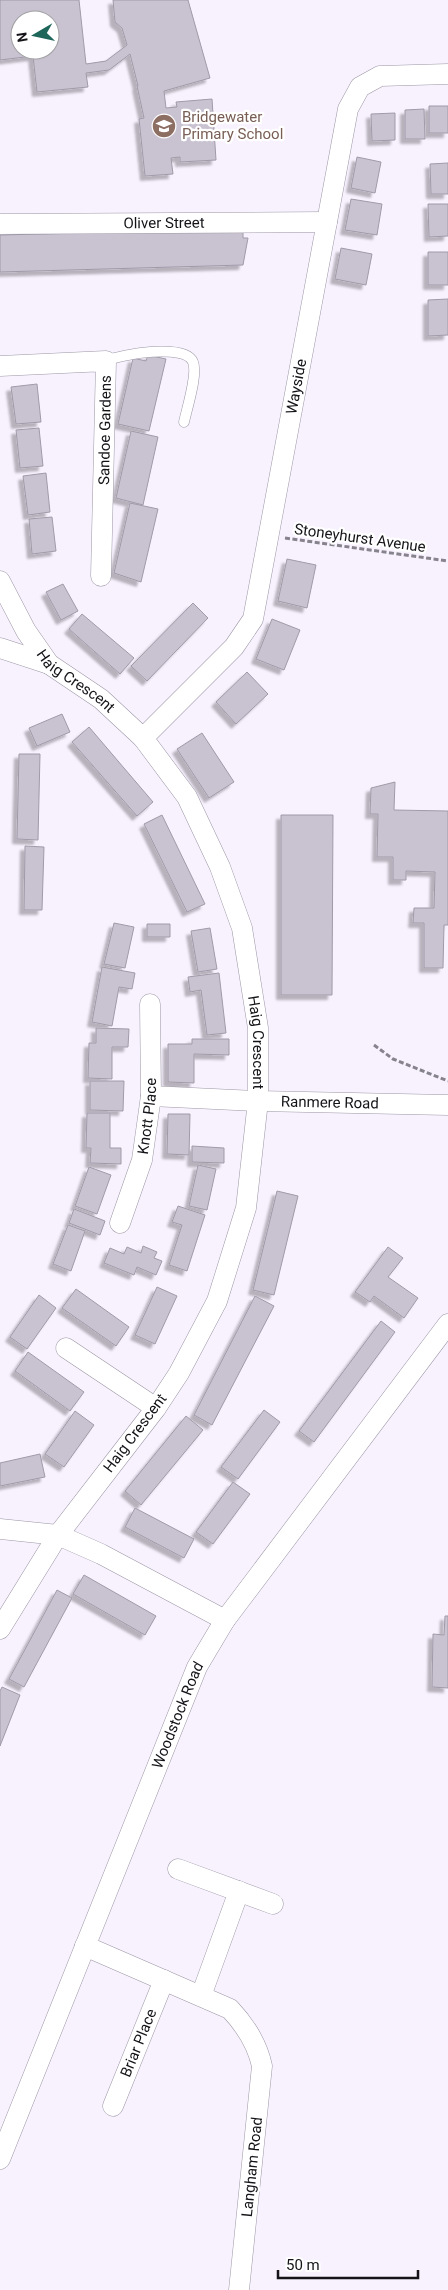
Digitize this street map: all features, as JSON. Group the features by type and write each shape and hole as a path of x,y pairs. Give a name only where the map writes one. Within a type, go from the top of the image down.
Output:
{"street":[{"name":"Wayside","path":"143,738 234,647 253,619 270,536 348,109 360,86 380,76 448,74"},
{"name":"Oliver Street","path":"0,224 327,222"},
{"name":"Sandoe Gardens","path":"0,366 106,361 101,576"},
{"name":"Haig Crescent","path":"0,581 26,631 49,664 101,699 143,738 187,797 220,866 242,928 258,1028 258,1101 246,1208 217,1301 179,1373 156,1408 58,1535 0,1629"},
{"path":"0,648 49,664"},
{"name":"Knott Place","path":"120,1223 142,1160 151,1096 150,1004"},
{"name":"Ranmere Road","path":"151,1096 258,1101 448,1105"},
{"name":"Woodstock Road","path":"0,2159 197,1667 225,1620 448,1324"},
{"path":"66,1348 156,1408"},
{"path":"0,1529 58,1535 102,1554 225,1620"},
{"path":"178,1869 274,1904"},
{"path":"201,1996 239,1891"},
{"name":"Langham Road","path":"85,1946 230,2009 245,2024 256,2045 262,2066 239,2290"},
{"name":"Briar Place","path":"113,2106 164,1980"}],"lane":[{"path":"106,361 131,353 182,352 190,356 194,363 194,375 184,422"}],"path":[{"name":"Stoneyhurst Avenue","path":"270,536 448,562"},
{"path":"374,1045 393,1059 448,1081"}],"building":[{"path":"0,0 79,0 86,64 106,61 127,45 122,28 115,22 113,0 188,0 210,78 164,91 166,108 177,107 176,102 212,99 216,160 180,162 180,157 171,158 173,174 145,176 139,119 144,118 130,54 109,70 86,73 88,87 37,92 33,60 60,60 60,10 10,10 10,59 0,60"},
{"path":"429,106 448,106 448,133 429,133"},
{"path":"424,109 425,139 405,139 405,110"},
{"path":"395,113 395,140 372,141 371,114"},
{"path":"357,157 381,162 375,193 351,188"},
{"path":"448,163 448,194 431,194 430,164"},
{"path":"351,199 382,204 377,235 345,230"},
{"path":"428,204 448,204 448,236 429,237"},
{"path":"243,229 243,238 248,238 243,265 0,272 0,235"},
{"path":"341,248 372,254 366,285 335,279"},
{"path":"428,252 448,252 448,285 428,285"},
{"path":"448,299 448,335 428,336 428,300"},
{"path":"148,355 166,359 149,431 118,424 133,358 146,361"},
{"path":"37,384 41,422 16,424 11,387"},
{"path":"39,428 43,466 20,468 16,430"},
{"path":"131,431 158,437 143,505 116,498"},
{"path":"46,473 50,512 28,515 23,476"},
{"path":"130,503 158,509 141,582 114,573"},
{"path":"52,517 56,551 32,554 29,519"},
{"path":"287,559 316,565 307,608 278,601"},
{"path":"63,584 78,611 61,620 46,592"},
{"path":"193,603 208,618 147,681 131,666"},
{"path":"82,614 134,658 120,674 69,629"},
{"path":"272,619 300,630 284,670 256,659"},
{"path":"247,672 268,694 236,724 216,702"},
{"path":"62,714 70,732 37,746 29,728"},
{"path":"89,727 153,802 137,816 72,742"},
{"path":"202,733 234,782 209,798 177,749"},
{"path":"19,754 40,754 38,840 17,839"},
{"path":"395,782 394,810 448,811 448,925 444,925 443,968 424,968 424,923 413,923 414,908 434,908 435,872 406,871 406,880 393,880 393,857 377,857 378,814 370,814 371,788"},
{"path":"162,815 205,904 187,912 144,824"},
{"path":"281,815 333,815 332,995 281,995"},
{"path":"25,846 44,847 42,910 24,910"},
{"path":"114,923 134,927 125,968 104,964"},
{"path":"147,924 170,924 170,937 147,937"},
{"path":"210,928 217,969 198,972 191,931"},
{"path":"102,967 135,973 132,989 119,987 112,1026 92,1022"},
{"path":"219,973 226,1033 207,1035 201,990 190,992 188,977"},
{"path":"96,1028 129,1029 128,1047 112,1047 112,1079 88,1078 89,1043 96,1043"},
{"path":"192,1039 229,1039 229,1055 194,1054 194,1083 168,1082 168,1044 192,1044"},
{"path":"90,1081 124,1081 123,1111 90,1110"},
{"path":"87,1113 110,1113 110,1148 121,1148 121,1164 90,1163 91,1148 86,1148"},
{"path":"168,1114 190,1114 189,1155 167,1154"},
{"path":"192,1146 224,1148 224,1163 192,1162"},
{"path":"198,1165 216,1169 207,1210 189,1206"},
{"path":"89,1167 111,1175 97,1214 75,1206"},
{"path":"277,1191 298,1196 274,1295 253,1290"},
{"path":"178,1206 205,1215 187,1271 169,1265 182,1225 172,1222"},
{"path":"74,1209 105,1221 100,1235 69,1223"},
{"path":"68,1225 85,1231 71,1271 53,1264"},
{"path":"143,1246 157,1252 154,1258 162,1261 156,1275 137,1267 134,1275 104,1263 110,1248 124,1254 127,1247 141,1253"},
{"path":"388,1247 403,1258 388,1277 418,1298 404,1318 374,1296 370,1302 355,1292"},
{"path":"157,1287 177,1296 155,1344 135,1335"},
{"path":"76,1289 129,1327 116,1346 62,1308"},
{"path":"39,1295 56,1308 27,1349 10,1337"},
{"path":"255,1296 274,1306 212,1425 194,1415"},
{"path":"381,1321 395,1332 314,1442 299,1431"},
{"path":"28,1352 84,1392 70,1411 15,1371"},
{"path":"264,1410 280,1422 238,1479 221,1467"},
{"path":"75,1411 94,1425 64,1467 45,1454"},
{"path":"186,1416 203,1430 141,1505 125,1491"},
{"path":"40,1454 45,1477 0,1486 0,1463"},
{"path":"233,1482 250,1494 213,1544 196,1532"},
{"path":"135,1508 194,1539 184,1558 125,1527"},
{"path":"84,1575 156,1616 145,1635 73,1594"},
{"path":"57,1590 72,1598 24,1687 9,1679"},
{"path":"445,1616 448,1616 448,1688 432,1687 433,1634 444,1635"},
{"path":"2,1687 20,1695 0,1746 0,1691"}],"place":[{"name":"Bridgewater Primary School","path":"164,126"}]}
